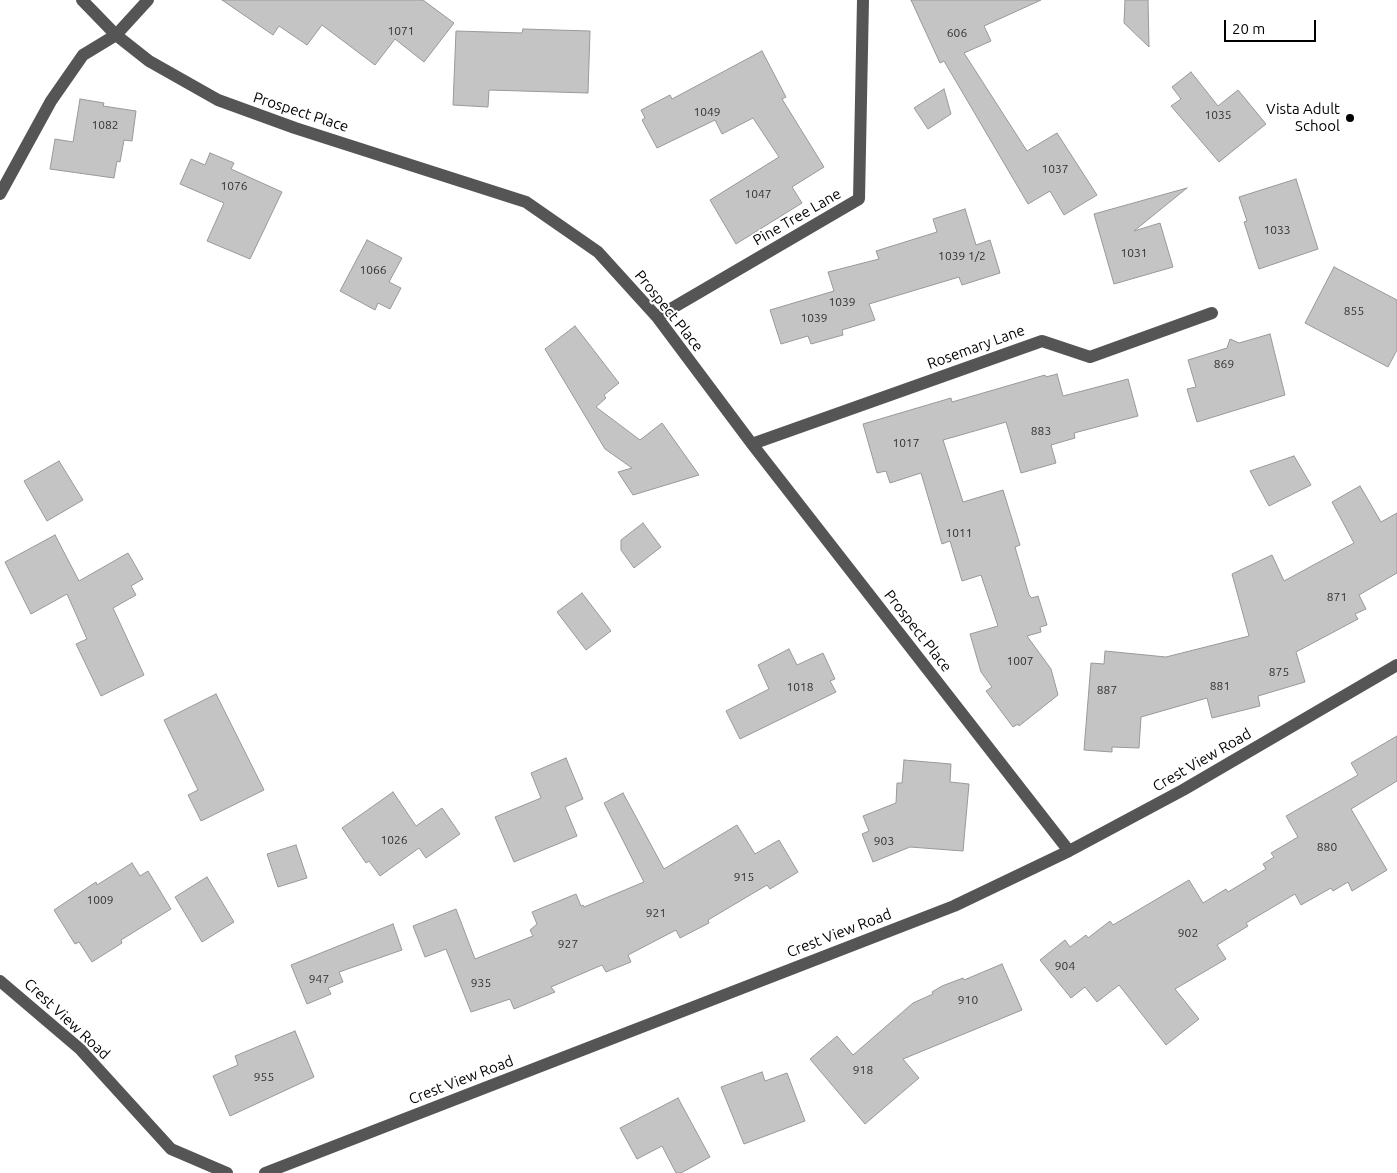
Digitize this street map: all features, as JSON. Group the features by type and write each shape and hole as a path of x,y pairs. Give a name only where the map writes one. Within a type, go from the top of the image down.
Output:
{"street":[{"name":"Prospect Place","path":"82,0 116,34 149,61 218,100 304,131 526,202 598,252 657,318 752,444 1069,851"},
{"path":"0,194 51,101 82,55 116,34 148,0"},
{"name":"Pine Tree Lane","path":"657,318 859,199 863,0"},
{"name":"Rosemary Lane","path":"752,444 1042,341 1090,357 1212,313"},
{"name":"Crest View Road","path":"265,1173 954,906 1069,851 1183,790 1397,665"},
{"name":"Crest View Road","path":"0,981 80,1049 171,1149 227,1173"}],"building":[{"path":"222,0 423,0 454,23 424,62 395,39 375,65 322,25 307,45 279,26 273,35"},
{"path":"911,0 1041,0 984,26 991,41 964,53 1027,151 1057,133 1097,195 1064,215 1050,191 1028,204 944,61 940,63"},
{"path":"1125,0 1148,0 1149,47 1124,23"},
{"path":"523,29 590,31 588,93 489,90 488,107 453,105 456,31 522,33"},
{"path":"762,51 786,97 782,99 824,167 792,187 802,203 736,244 710,200 779,157 753,118 722,134 715,120 657,148 642,120 645,118 641,110 670,95 672,99"},
{"path":"1191,72 1218,106 1238,90 1266,124 1219,162 1171,106 1181,99 1172,87"},
{"path":"944,89 951,114 928,129 914,108"},
{"path":"80,99 104,103 103,106 136,111 132,141 124,140 120,162 117,161 114,178 50,169 55,139 73,142"},
{"path":"210,153 234,163 231,169 282,192 250,259 207,241 224,203 180,184 191,159 205,165"},
{"path":"1296,179 1318,249 1259,269 1244,222 1247,221 1239,197"},
{"path":"1187,188 1134,231 1160,223 1173,267 1114,284 1094,214"},
{"path":"965,209 976,245 990,240 1000,273 962,285 959,277 869,304 875,320 842,330 843,335 811,344 808,336 781,344 770,310 834,291 828,272 879,259 876,251 937,232 933,219"},
{"path":"367,240 402,258 389,282 401,288 390,309 378,303 375,310 340,291"},
{"path":"1334,267 1397,300 1397,350 1388,367 1305,323"},
{"path":"575,326 619,383 604,395 606,398 596,407 640,440 662,423 699,475 633,495 618,472 632,468 605,449 545,349"},
{"path":"1270,334 1285,395 1197,422 1187,389 1196,387 1188,360 1227,348 1230,339 1239,343"},
{"path":"1057,374 1063,396 1128,379 1138,416 1074,433 1075,438 1051,445 1056,463 1021,473 1006,422 943,440 963,502 1003,490 1020,545 1015,547 1029,595 1032,598 1038,596 1047,625 1040,627 1041,632 1027,636 1051,669 1058,695 1019,726 1018,724 1013,727 986,691 992,687 981,672 970,634 998,626 981,575 962,581 950,541 942,544 921,473 890,483 886,471 877,473 863,424 951,398 952,402 1045,375 1046,377"},
{"path":"1294,456 1311,485 1269,506 1250,471"},
{"path":"59,461 83,500 47,521 24,481"},
{"path":"1360,486 1381,522 1397,513 1397,573 1359,595 1366,609 1355,614 1358,619 1296,652 1305,682 1258,696 1260,706 1212,718 1207,698 1141,717 1139,748 1112,747 1112,752 1084,750 1091,663 1104,664 1105,651 1166,657 1249,636 1232,574 1272,555 1284,581 1354,543 1332,502"},
{"path":"643,523 661,547 634,568 621,550 621,540"},
{"path":"55,535 79,581 128,553 143,579 131,586 136,595 113,608 144,675 101,696 76,644 87,639 67,594 31,614 5,562"},
{"path":"582,593 611,631 586,650 557,612"},
{"path":"789,649 797,665 823,653 835,679 830,681 836,692 740,739 726,711 769,689 758,665"},
{"path":"216,694 264,790 201,821 188,795 198,790 164,720"},
{"path":"1397,736 1397,781 1351,809 1387,870 1352,891 1348,882 1333,891 1331,888 1301,905 1295,894 1246,923 1248,926 1217,945 1226,959 1175,989 1199,1019 1166,1045 1119,985 1097,1002 1085,987 1071,998 1040,960 1065,940 1070,947 1086,935 1088,938 1110,921 1113,925 1189,880 1203,903 1226,889 1228,892 1266,869 1263,864 1274,857 1271,853 1298,837 1286,816 1358,775 1351,763"},
{"path":"566,758 583,799 565,807 577,836 514,862 495,817 541,798 531,773"},
{"path":"904,760 951,764 950,782 969,784 963,851 910,847 873,862 862,834 869,831 863,816 896,803 897,783 902,783"},
{"path":"393,792 416,826 442,808 460,834 426,858 419,848 380,876 369,861 366,863 342,828"},
{"path":"623,793 664,869 737,825 755,854 779,840 798,872 770,889 767,885 708,920 709,923 680,938 676,930 628,955 631,962 606,972 602,965 551,987 555,992 514,1009 510,999 471,1012 446,949 425,957 413,926 456,909 475,959 533,936 530,930 537,924 532,912 576,894 581,906 583,905 584,907 644,882 604,803"},
{"path":"296,845 307,878 278,887 267,854"},
{"path":"132,863 140,876 148,871 171,909 121,940 122,943 92,962 79,942 75,944 54,910 96,882 97,885"},
{"path":"207,877 234,922 202,942 175,897"},
{"path":"393,924 402,950 339,972 343,982 328,988 331,994 307,1004 291,965"},
{"path":"1002,964 1022,1010 903,1059 919,1078 865,1124 810,1059 837,1036 853,1055 913,1003 933,994 932,992 942,986 963,978 964,980"},
{"path":"295,1031 314,1077 230,1116 213,1076 238,1065 235,1056"},
{"path":"762,1072 765,1081 787,1073 805,1121 744,1144 721,1087"},
{"path":"678,1098 710,1157 681,1173 676,1173 662,1146 637,1159 620,1128"}],"place":[{"name":"Vista Adult School","path":"1350,118"}]}
